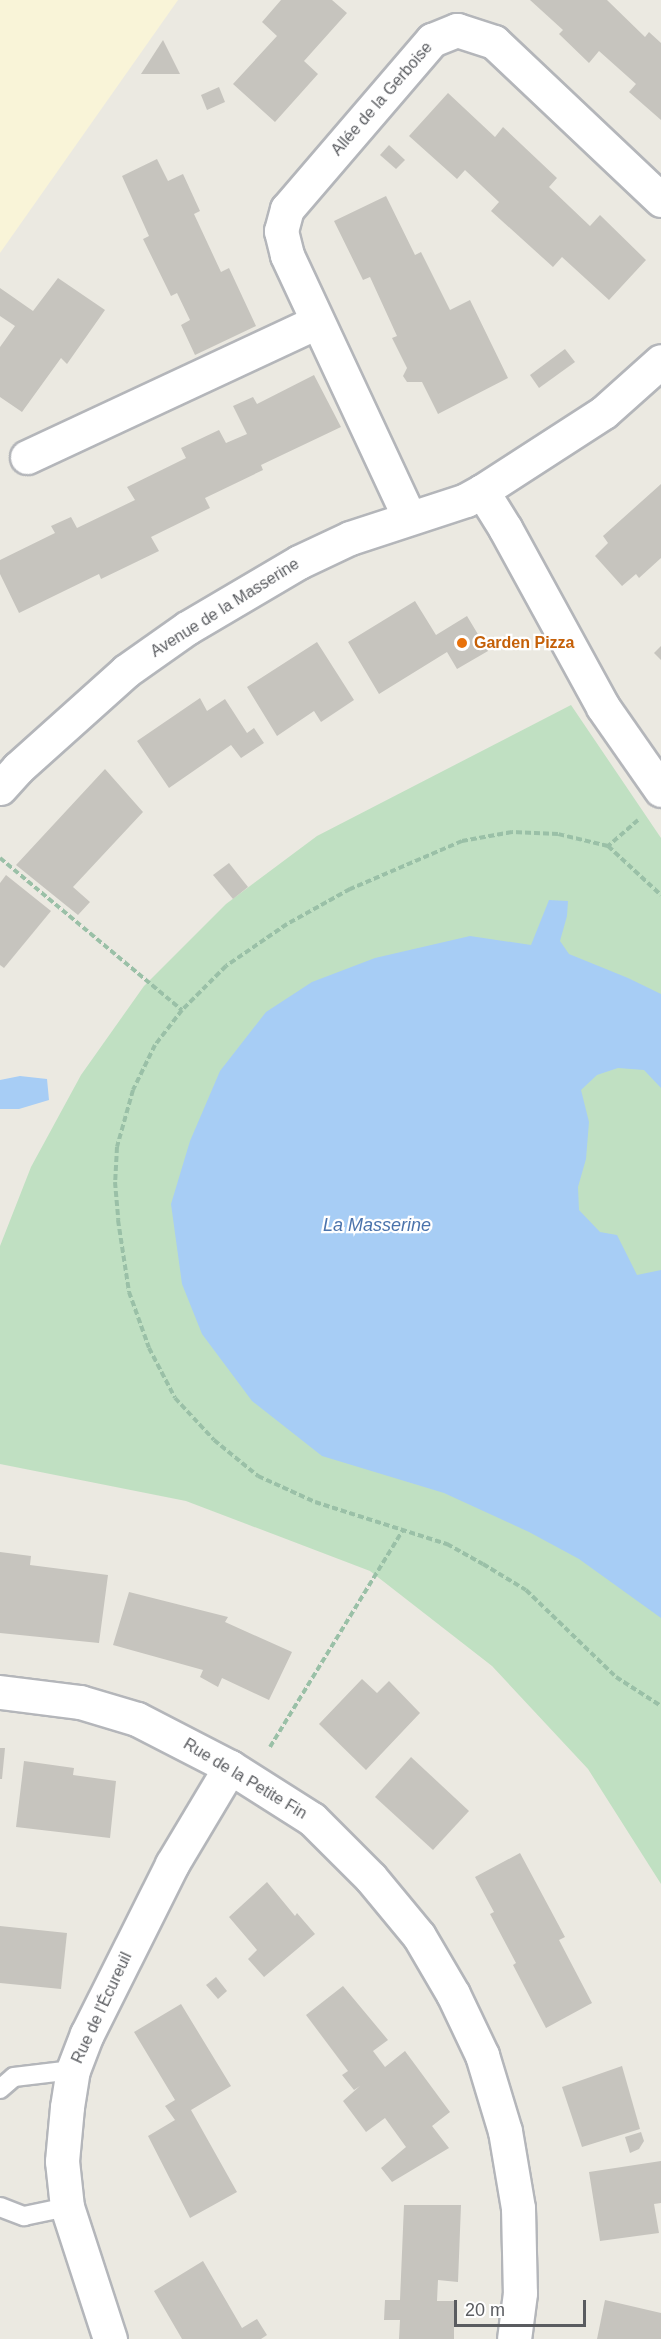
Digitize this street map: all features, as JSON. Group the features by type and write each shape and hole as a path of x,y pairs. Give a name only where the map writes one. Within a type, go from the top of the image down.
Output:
{"street":[{"name":"Allée de la Gerboise","path":"409,517 316,322 283,239 281,231 287,209 432,40 457,30 494,42 661,200"},
{"path":"27,457 316,322"},
{"name":"Avenue de la Masserine","path":"0,788 26,761 126,671 187,627 299,562 350,538 466,500 604,412 661,361"},
{"path":"482,491 505,528 603,707 652,802"},
{"name":"Rue de la Petite Fin","path":"0,1692 80,1702 136,1719 239,1773 312,1819 370,1878 419,1936 453,1994 482,2055 505,2131 518,2208 520,2293 514,2339"},
{"name":"Rue de l'Écureuil","path":"110,2339 67,2207 62,2161 67,2107 74,2070 87,2034 172,1864 239,1773"}],"lane":[{"path":"0,2089 14,2077 74,2070"},
{"path":"0,2207 24,2216 67,2207"}],"path":[{"path":"608,846 652,802"},
{"path":"661,895 608,846 558,834 512,832 462,841 350,889 287,924 226,966 182,1010 155,1045 132,1090 117,1147 115,1182 118,1220 129,1292 149,1348 175,1398 214,1440 258,1476 315,1502 447,1544 526,1590 616,1677 661,1706"},
{"path":"0,858 182,1010"},
{"path":"239,1773 403,1530"}],"shaded area":[{"path":"0,0 178,0 0,253"}],"green space":[{"path":"571,705 661,838 661,1884 588,1769 492,1666 370,1571 186,1501 0,1464 0,1246 31,1167 81,1075 144,986 226,904 317,836"}],"water":[{"name":"La Masserine","path":"549,900 568,901 567,916 560,941 569,954 661,994 661,1088 644,1070 618,1068 597,1075 581,1090 589,1122 586,1159 578,1187 579,1210 600,1232 617,1235 637,1275 661,1270 661,1618 579,1559 529,1532 444,1493 322,1456 252,1401 202,1334 182,1284 171,1204 190,1141 220,1071 266,1012 312,982 375,958 470,936 531,945"},
{"path":"20,1076 47,1079 49,1100 19,1109 0,1109 0,1080"}],"building":[{"path":"281,0 332,0 347,13 304,61 318,74 275,122 233,84 277,36 262,22"},
{"path":"530,0 607,0 645,37 649,32 661,43 661,120 629,92 636,84 599,51 589,63 559,34 563,30"},
{"path":"163,40 180,74 141,74"},
{"path":"219,87 225,102 207,110 201,95"},
{"path":"448,93 495,137 503,127 557,178 549,187 590,226 600,215 646,260 609,300 562,257 553,267 491,211 499,202 465,170 457,179 409,136"},
{"path":"389,145 405,160 396,169 380,155"},
{"path":"157,159 168,181 183,174 200,211 194,214 221,272 229,268 256,326 195,355 181,325 190,320 177,293 171,296 143,239 149,236 122,176"},
{"path":"386,196 415,255 421,252 450,310 470,300 508,378 438,414 422,382 407,382 403,376 407,368 392,338 397,336 370,277 363,280 334,221"},
{"path":"58,278 105,310 67,364 61,358 22,412 0,397 0,347 15,326 0,316 0,288 33,311"},
{"path":"565,349 575,362 539,388 530,375"},
{"path":"314,375 341,427 261,465 263,470 205,498 210,508 151,537 159,551 101,579 99,574 19,613 0,574 0,560 55,533 51,526 71,517 77,528 135,500 127,487 186,458 181,448 219,430 226,443 247,434 233,406 253,397 257,404"},
{"path":"661,484 661,558 639,578 636,574 622,586 595,556 608,543 603,536"},
{"path":"415,601 436,635 467,616 488,651 457,669 447,652 379,694 348,642"},
{"path":"317,642 354,700 321,722 314,711 277,736 247,687"},
{"path":"661,646 661,660 654,653"},
{"path":"200,698 207,711 225,699 247,733 254,728 264,743 241,758 231,745 169,788 137,741"},
{"path":"105,769 143,812 73,887 90,902 78,915 16,865"},
{"path":"229,863 248,887 233,899 213,875"},
{"path":"6,875 51,911 4,968 0,965 0,883"},
{"path":"0,1552 31,1556 30,1565 108,1575 99,1643 0,1633"},
{"path":"129,1592 228,1617 225,1622 292,1652 269,1700 222,1678 218,1687 200,1677 203,1670 113,1645"},
{"path":"362,1679 377,1693 389,1681 420,1713 366,1770 319,1724"},
{"path":"0,1748 5,1748 2,1779 0,1779"},
{"path":"411,1757 469,1811 433,1850 375,1797"},
{"path":"24,1761 74,1768 73,1775 116,1781 110,1838 16,1827"},
{"path":"520,1853 565,1937 559,1940 592,2003 546,2028 513,1965 516,1963 490,1914 494,1912 475,1877"},
{"path":"267,1882 295,1916 297,1913 315,1934 264,1977 248,1959 257,1950 229,1917"},
{"path":"0,1926 67,1933 61,1989 0,1983"},
{"path":"216,1977 227,1991 218,1999 206,1985"},
{"path":"343,1986 388,2040 373,2051 385,2067 405,2051 450,2112 432,2126 449,2148 392,2182 381,2168 406,2147 385,2118 366,2132 343,2101 360,2086 354,2090 342,2075 348,2071 306,2015"},
{"path":"181,2004 231,2086 191,2110 237,2192 190,2218 148,2136 175,2120 165,2106 175,2100 134,2032"},
{"path":"622,2066 640,2129 582,2147 562,2087"},
{"path":"641,2132 644,2141 639,2149 630,2153 625,2137"},
{"path":"661,2161 661,2203 654,2204 659,2233 600,2241 589,2172"},
{"path":"404,2205 461,2205 458,2282 438,2280 437,2301 454,2301 454,2339 399,2339 400,2320 384,2320 385,2300 400,2300"},
{"path":"203,2261 242,2328 257,2319 267,2335 261,2339 182,2339 154,2291"},
{"path":"605,2300 661,2313 661,2339 597,2339"}],"place":[{"name":"Garden Pizza","path":"462,643"}]}
